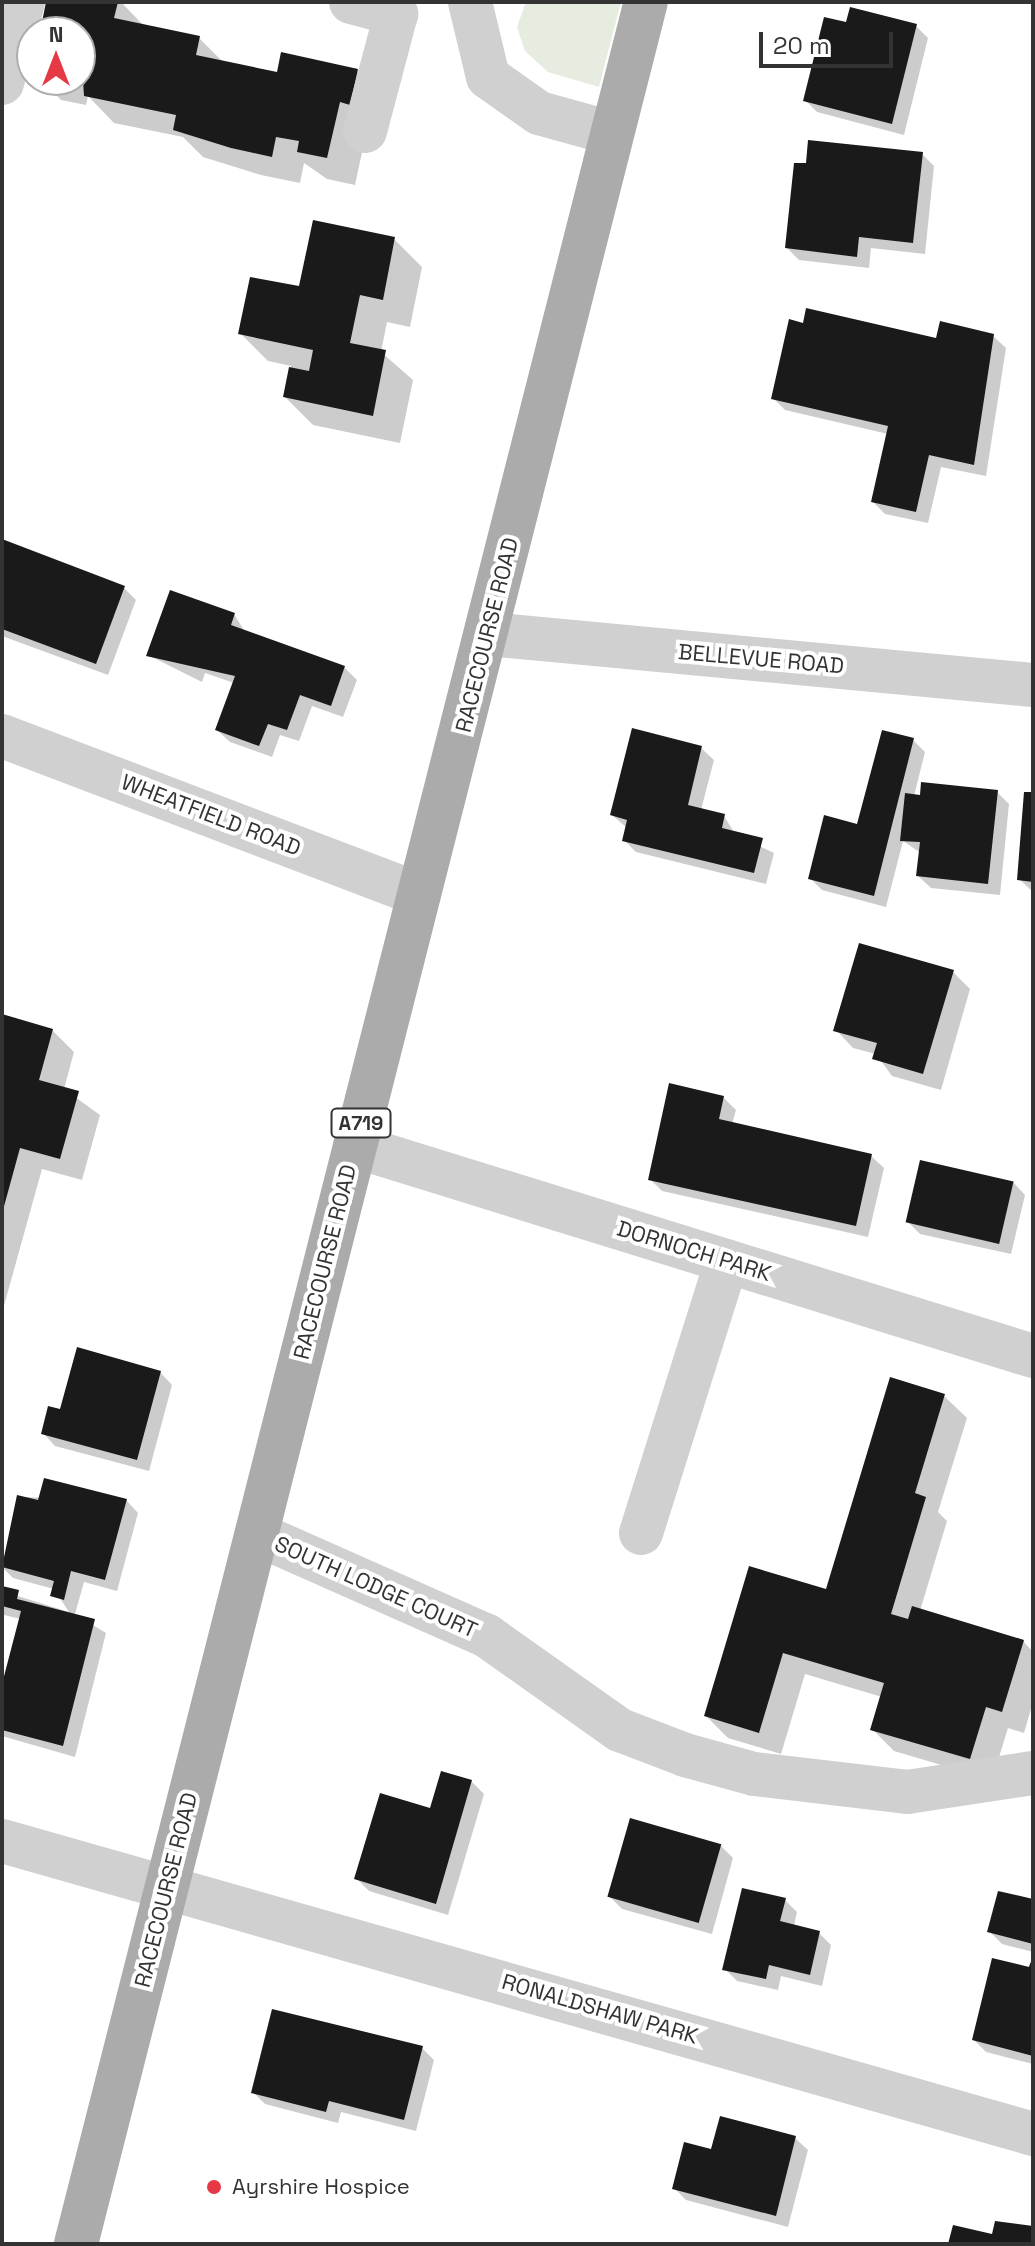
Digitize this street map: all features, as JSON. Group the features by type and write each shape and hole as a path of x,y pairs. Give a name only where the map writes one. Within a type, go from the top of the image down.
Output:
{"main road":[{"name":"RACECOURSE ROAD","path":"76,2244 488,634 646,2"}],"street":[{"path":"2,83 23,2"},
{"path":"351,2 396,14 365,131"},
{"path":"470,2 488,77 539,113 611,133"},
{"name":"BELLEVUE ROAD","path":"488,634 1033,685"},
{"name":"WHEATFIELD ROAD","path":"2,736 419,894"},
{"name":"DORNOCH PARK","path":"355,1146 1033,1356"},
{"path":"641,1533 727,1261"},
{"name":"SOUTH LODGE COURT","path":"257,1534 487,1636 620,1730 685,1755 754,1774 907,1792 1033,1773"},
{"name":"RONALDSHAW PARK","path":"2,1841 167,1883 1033,2134"}],"shaded area":[{"path":"526,2 621,2 599,87 548,72 525,51 517,27"}],"building":[{"path":"46,2 118,2 114,18 200,36 196,55 277,72 281,52 358,69 350,105 340,102 327,158 297,152 299,141 276,137 272,157 231,148 173,130 176,115 84,96 96,96 96,16 43,16"},
{"path":"850,7 917,24 892,124 803,101 824,17 846,22"},
{"path":"808,140 923,152 913,243 859,237 857,257 785,248 794,163 806,163"},
{"path":"313,220 395,237 383,300 360,295 350,343 386,350 373,416 283,397 289,367 309,371 313,350 238,334 250,277 299,286"},
{"path":"806,308 936,338 940,321 994,334 974,465 929,455 916,512 871,502 888,426 771,399 789,319 803,323"},
{"path":"2,539 125,586 96,664 2,629"},
{"path":"170,590 235,613 231,625 345,666 331,706 300,695 287,730 268,724 259,746 215,730 235,676 146,656"},
{"path":"632,728 702,746 688,805 725,814 722,828 763,838 754,873 622,841 627,820 610,815"},
{"path":"882,730 914,738 874,896 808,879 824,815 857,824"},
{"path":"921,782 998,790 988,884 916,876 920,842 900,841 905,793 920,795"},
{"path":"1024,792 1033,792 1033,882 1017,880"},
{"path":"859,943 954,970 923,1074 872,1059 877,1043 833,1031"},
{"path":"2,1014 53,1029 39,1080 79,1091 60,1159 20,1148 3,1210"},
{"path":"669,1083 724,1096 719,1119 872,1154 856,1226 648,1180"},
{"path":"920,1160 1014,1182 999,1244 906,1222"},
{"path":"77,1347 161,1371 137,1460 41,1434 48,1406 60,1409"},
{"path":"890,1377 945,1394 915,1493 926,1497 891,1614 908,1619 912,1606 1024,1640 1002,1712 986,1707 970,1759 870,1730 884,1683 783,1653 759,1733 704,1716 749,1566 826,1589"},
{"path":"44,1478 127,1499 105,1580 71,1571 64,1600 50,1596 54,1581 2,1567 17,1495 38,1500"},
{"path":"2,1586 19,1590 17,1599 95,1619 63,1746 2,1730 2,1684 21,1611 2,1606"},
{"path":"441,1771 472,1780 436,1904 354,1879 380,1793 430,1808"},
{"path":"630,1818 721,1844 699,1923 607,1897"},
{"path":"742,1888 786,1898 780,1921 820,1931 810,1975 769,1965 766,1979 722,1970"},
{"path":"998,1891 1033,1899 1033,1944 987,1932"},
{"path":"1033,1956 1033,2056 972,2040 992,1958 1029,1967"},
{"path":"272,2009 423,2046 404,2120 329,2101 326,2112 251,2093"},
{"path":"720,2116 796,2136 776,2216 672,2189 684,2142 711,2149"},
{"path":"995,2221 1033,2226 1033,2244 948,2244 953,2225 992,2234"}],"place":[{"name":"Ayrshire Hospice","path":"214,2187"}]}
